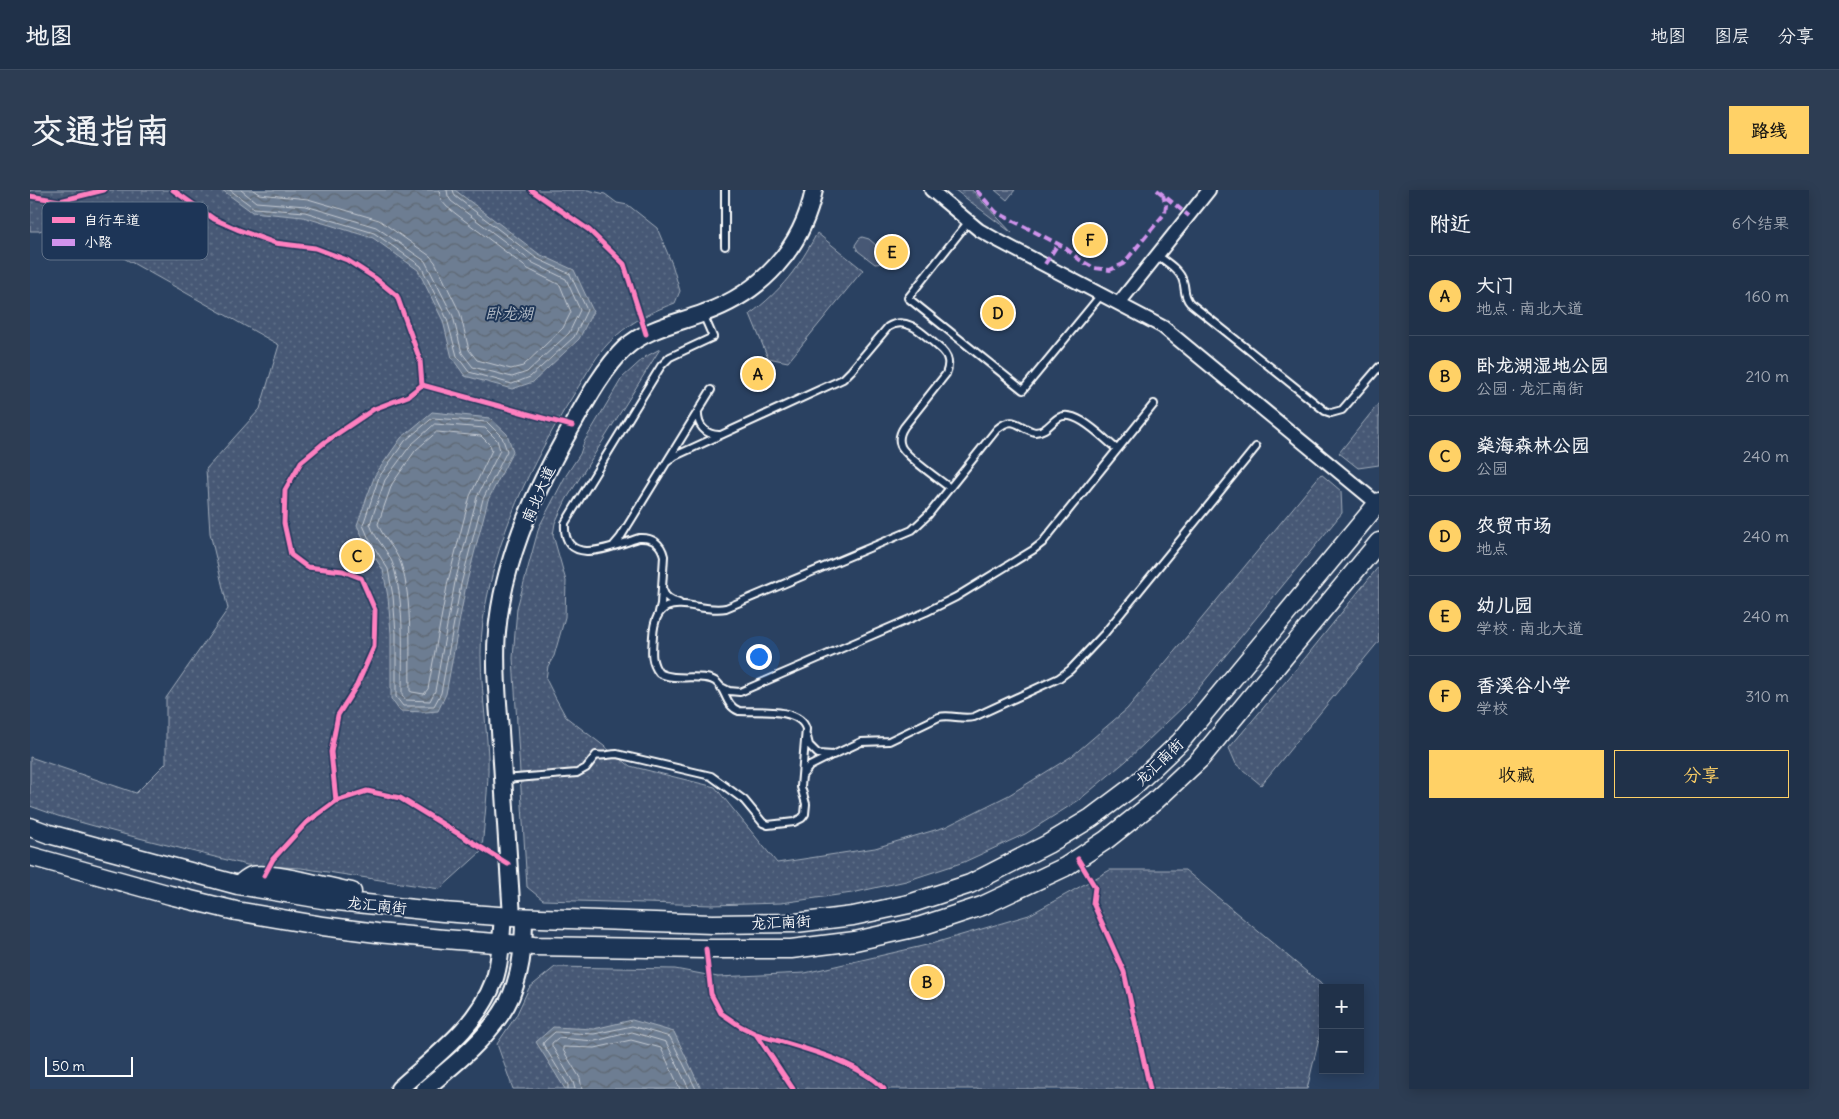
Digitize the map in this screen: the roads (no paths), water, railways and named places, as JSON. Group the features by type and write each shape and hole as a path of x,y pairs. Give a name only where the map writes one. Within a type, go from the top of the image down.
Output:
{"main road":[{"name":"龙汇南街","path":"30,827 238,885 328,900 442,912 513,917 712,924 796,923 852,916 909,904 970,884 1048,844 1090,818 1135,785 1181,741 1378,503"},
{"name":"龙汇南街","path":"30,856 170,895 236,910 322,926 377,934 524,946 791,949 855,940 918,927 982,906 1065,868 1113,835 1154,802 1200,759 1379,542"}],"street":[{"name":"南北大道","path":"513,917 503,779 497,671 497,632 511,558 531,504 549,467 592,392 626,347 646,334 732,303 758,284 781,260 800,232 811,204 814,190"},
{"path":"931,190 969,221 995,239 1170,331 1378,503"},
{"path":"1120,304 1209,190"},
{"path":"399,1089 468,1026 485,1002 494,979 501,944 513,917"},
{"path":"425,1089 481,1039 502,1012 515,985 524,946 513,917"}],"lane":[{"path":"725,190 726,246"},
{"path":"969,221 908,298 1023,390 1102,294"},
{"path":"1157,255 1179,273 1186,298 1190,303 1325,411 1331,413 1342,410 1379,367"},
{"path":"703,314 713,337 670,357 660,366 565,523 566,535 572,546 589,552 639,538 646,538 656,542 664,556 661,608 654,621 652,660 659,673 673,678 710,679 729,692 740,692 926,612 956,597 1033,550 1042,543 1154,404"},
{"path":"667,462 675,456 843,379 888,327 903,322 913,326 942,350 946,354 949,364 946,374 904,427 901,433 900,445 907,454 950,488"},
{"path":"612,546 617,542 630,522 711,390"},
{"path":"698,411 698,421 705,430 710,434 721,435"},
{"path":"662,589 670,600 680,604 705,609 726,608 905,533 923,521 998,429 1008,422 1014,422 1035,432 1047,429 1059,417 1071,415 1082,421 1117,449"},
{"path":"802,778 804,772 810,766 860,742 889,740 939,716 946,715 961,719 974,717 1064,674 1104,634 1256,447"},
{"path":"630,522 630,531 639,538"},
{"path":"659,613 672,605 680,604"},
{"path":"721,687 726,700 739,711 794,715 801,720 806,729 809,744 813,750 822,755 833,755"},
{"path":"732,707 732,701 740,692"},
{"path":"503,779 577,773 586,768 596,755 602,757 608,754 617,754 711,776 744,800 764,823 773,825 797,821 805,814 806,804 801,787 806,729"}],"water":[{"name":"卧龙湖","path":"222,190 455,190 539,254 574,270 593,311 579,339 533,382 512,389 465,376 452,358 443,321 418,270 373,238 303,217 252,212"},
{"path":"432,412 490,418 507,434 513,451 488,500 466,585 446,694 438,711 400,711 391,699 391,633 388,597 383,570 365,542 357,525 375,475 401,438"},
{"path":"632,1020 674,1032 701,1089 565,1089 536,1042 553,1027 594,1029"}],"place":[{"name":"香溪谷小学","path":"1090,240"},
{"name":"幼儿园","path":"892,252"},
{"name":"农贸市场","path":"998,313"},
{"name":"大门","path":"758,374"},
{"name":"燊海森林公园","path":"357,556"},
{"name":"卧龙湖湿地公园","path":"927,982"}]}
